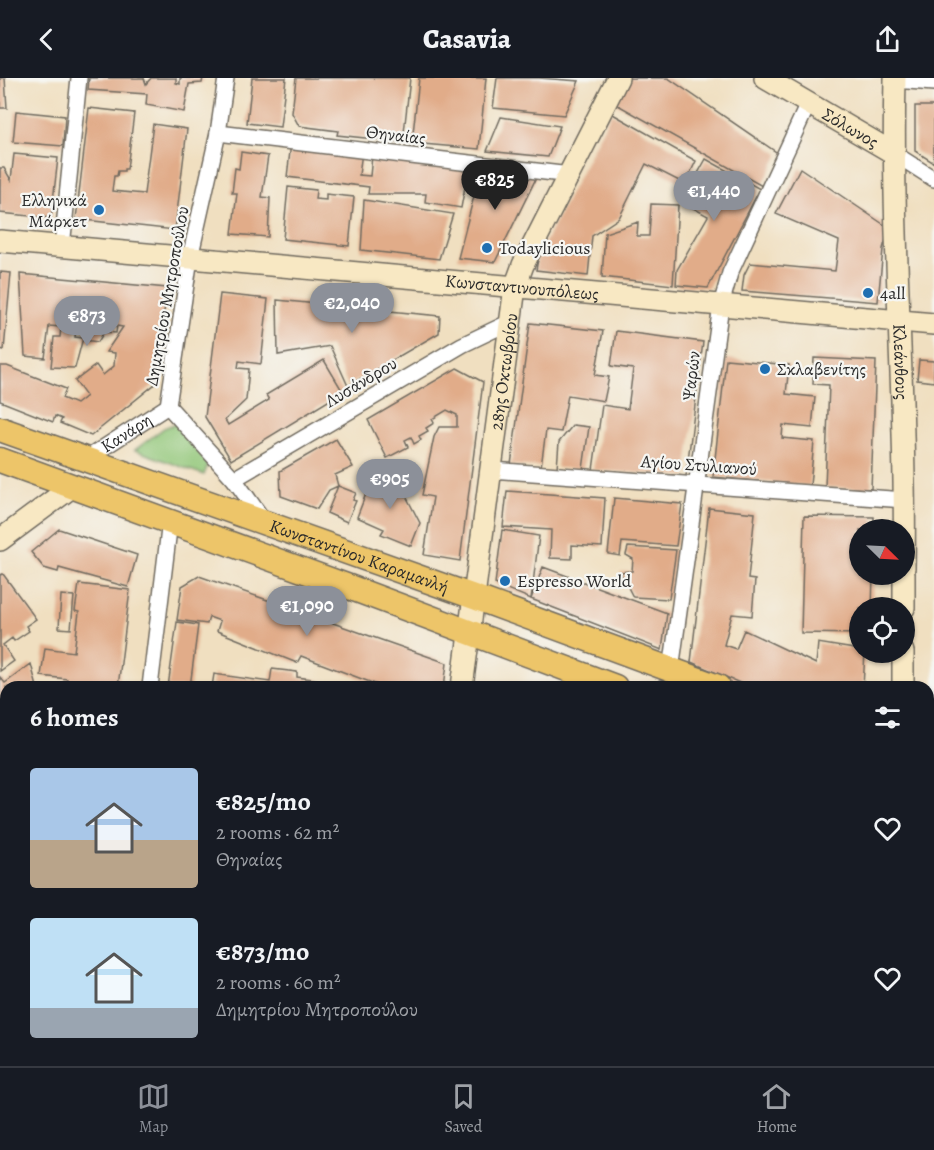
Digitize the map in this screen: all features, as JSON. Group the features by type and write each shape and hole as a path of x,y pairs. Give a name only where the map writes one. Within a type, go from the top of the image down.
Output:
{"main road":[{"name":"Κωνσταντίνου Καραμανλή","path":"0,429 474,597 701,681"},
{"name":"Κωνσταντίνου Καραμανλή","path":"0,460 599,681"}],"street":[{"path":"62,247 79,78"},
{"name":"Δημητρίου Μητροπούλου","path":"226,78 218,133 190,258 168,406 234,479 266,523"},
{"name":"28ης Οκτωβρίου","path":"463,681 514,287 618,78"},
{"name":"Σόλωνος","path":"767,79 934,179"},
{"path":"895,79 934,83"},
{"name":"Κλεάνθους","path":"895,79 905,519"},
{"name":"Ψαρών","path":"671,670 721,305 730,273 808,104"},
{"name":"Θηναίας","path":"218,133 570,175"},
{"name":"Κωνσταντινουπόλεως","path":"0,241 934,324"},
{"name":"Λυσάνδρου","path":"234,479 462,345 510,322"},
{"name":"Κανάρη","path":"86,459 168,406"},
{"name":"Αγίου Στυλιανού","path":"491,470 905,500"},
{"path":"0,540 73,486"},
{"path":"151,681 170,521"},
{"path":"903,663 903,681"}],"green space":[{"path":"177,423 209,462 204,475 135,450 164,428"}],"building":[{"path":"0,78 5,78 7,108 0,108"},
{"path":"89,78 144,78 146,84 151,78 176,78 176,83 180,84 180,78 203,78 202,83 189,84 184,112 146,105 147,94 88,90"},
{"path":"252,78 286,78 280,127 247,123"},
{"path":"296,78 410,78 403,142 337,135 338,131 299,126 292,113"},
{"path":"419,78 486,78 479,149 412,143"},
{"path":"497,78 579,81 564,115 493,108"},
{"path":"629,78 668,78 779,154 762,186 616,104"},
{"path":"915,106 934,106 934,163 915,151"},
{"path":"89,108 134,113 127,169 118,171 117,176 114,176 112,191 144,194 153,124 187,129 175,230 76,219"},
{"path":"16,111 65,116 63,146 13,142"},
{"path":"611,113 696,161 685,184 646,164 619,218 592,236 588,276 536,270 539,254"},
{"path":"501,117 560,126 548,157 487,151"},
{"path":"291,143 362,152 359,175 370,176 372,156 469,165 461,208 425,202 426,194 368,194 369,187 287,177"},
{"path":"241,152 268,156 262,197 270,198 268,237 232,234 237,193 232,193 235,168 239,169"},
{"path":"14,154 58,158 51,218 0,213 0,168 4,168 11,180"},
{"path":"706,159 760,189 708,288 676,285 677,270 708,216 682,202"},
{"path":"482,165 539,172 495,262 458,258"},
{"path":"800,168 889,228 883,249 878,302 742,291 744,275 750,263 835,271 839,241 776,214"},
{"path":"288,187 316,190 315,199 326,200 326,194 354,197 349,246 283,239"},
{"path":"364,200 453,214 439,259 361,250"},
{"path":"651,204 678,205 673,285 602,277 605,233 638,222 637,236 649,236"},
{"path":"0,272 11,273 4,350 0,349"},
{"path":"20,274 167,288 155,384 91,436 60,423 62,419 55,416 53,422 0,401 0,366 7,366 66,389 62,398 76,404 86,396 75,381 96,365 103,375 114,366 115,353 106,352 123,327 117,326 116,333 104,332 98,342 84,340 86,328 76,328 75,337 83,338 75,368 51,367 54,337 60,337 61,327 49,326 45,358 25,356"},
{"path":"220,294 268,299 261,364 239,361 238,368 249,369 246,400 225,420 228,425 269,400 266,395 324,360 343,392 231,460 205,417"},
{"path":"277,300 440,316 439,333 348,386 330,346 278,355"},
{"path":"530,323 603,331 595,375 609,377 604,401 568,395 561,432 546,430 541,467 511,465"},
{"path":"616,331 703,342 686,476 593,470 602,405 628,409 633,369 611,366"},
{"path":"814,358 876,361 871,489 825,487 829,385 813,384"},
{"path":"726,359 789,365 786,394 815,397 812,428 783,425 782,438 814,441 810,486 713,477"},
{"path":"919,360 934,361 934,382 917,380"},
{"path":"457,368 483,382 460,561 424,555 433,497 422,495 434,437 439,427 457,427 457,415 447,410 432,419 434,423 426,428 428,431 419,436 421,440 414,444 411,437 405,440 408,447 387,458 368,420"},
{"path":"573,425 589,427 583,469 557,468 559,442"},
{"path":"336,439 353,467 335,475 338,486 329,490 317,509 281,496 280,471"},
{"path":"405,478 400,494 406,496 420,523 411,546 381,534 384,529 357,517 371,481"},
{"path":"338,486 356,493 353,500 356,501 347,522 327,513"},
{"path":"507,491 605,498 602,547 572,545 572,559 550,558 551,530 503,527"},
{"path":"614,498 682,504 676,546 622,542 620,556 608,554"},
{"path":"709,508 755,513 748,579 755,580 752,616 732,614 724,645 736,649 744,630 816,664 818,643 849,648 849,663 864,663 863,681 735,681 691,662"},
{"path":"804,516 874,517 874,519 849,519 849,585 873,585 872,597 849,597 849,634 801,633"},
{"path":"59,529 137,555 128,587 59,568 58,572 44,568 31,552"},
{"path":"502,530 539,536 531,599 495,584"},
{"path":"628,547 676,550 669,599 633,597 620,572 632,571 633,559 626,555"},
{"path":"543,567 667,613 662,650 531,599"},
{"path":"3,574 36,619 26,626 29,631 14,641 12,638 3,645 14,661 0,671 0,575"},
{"path":"199,576 447,663 445,681 367,681 301,656 297,663 217,631 220,621 209,617 207,624 177,620 182,586"},
{"path":"79,584 130,590 119,681 67,681 67,679 41,676 45,648 74,652 79,612 75,611"},
{"path":"61,595 74,596 71,629 59,628"},
{"path":"177,622 198,625 191,681 169,681"},
{"path":"31,664 35,681 8,681"},
{"path":"272,669 297,672 297,677 319,680 319,681 270,681"},
{"path":"214,674 263,681 213,681"}],"place":[{"name":"Ελληνικά Μάρκετ","path":"99,210"},
{"name":"Todaylicious","path":"487,248"},
{"name":"4all","path":"868,293"},
{"name":"Σκλαβενίτης","path":"765,369"},
{"name":"Espresso World","path":"505,581"}]}
